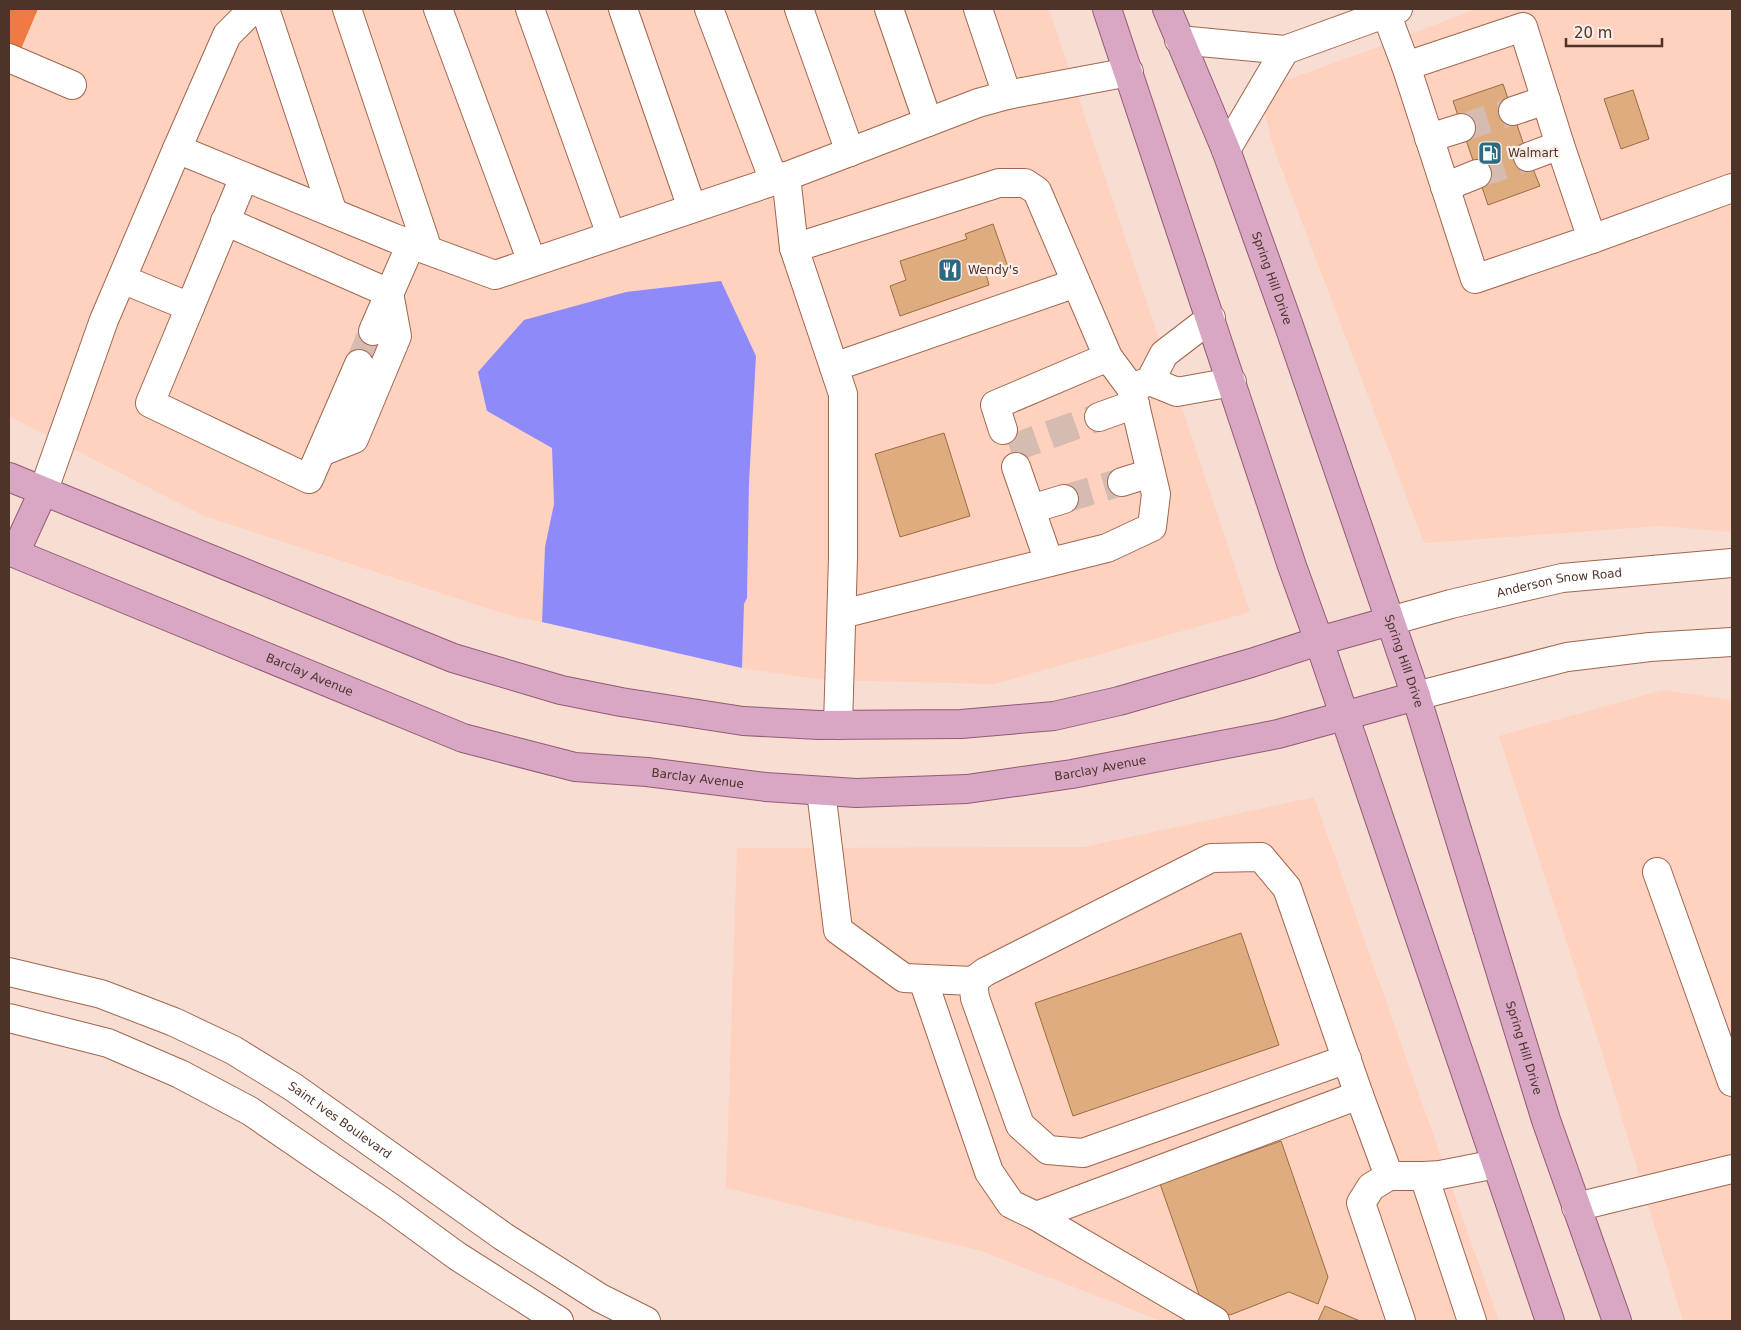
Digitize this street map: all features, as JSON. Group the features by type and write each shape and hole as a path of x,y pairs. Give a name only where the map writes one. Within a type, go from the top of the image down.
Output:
{"main road":[{"path":"1107,9 1292,566 1550,1321"},
{"name":"Spring Hill Drive","path":"1167,9 1226,150 1289,326 1416,696 1543,1111 1617,1321"},
{"path":"9,478 453,658 561,690 622,702 743,721 838,725 961,724 1054,716 1119,701 1195,680 1390,621"},
{"path":"12,552 43,492"},
{"name":"Barclay Avenue","path":"12,552 463,738 575,768 646,772 766,787 856,793 967,789 1072,774 1278,734 1416,696"}],"street":[{"path":"347,9 419,247 389,293 373,330"},
{"path":"438,9 532,262"},
{"path":"530,9 611,236"},
{"path":"623,9 692,208"},
{"path":"709,9 780,179 794,248 842,394 843,558 838,725"},
{"path":"799,9 850,152"},
{"path":"888,9 928,122"},
{"path":"978,9 1007,95"},
{"path":"43,492 104,320 226,35 251,11 333,213"},
{"path":"1179,40 1285,50 1392,11 1406,66 1475,279 1732,188"},
{"path":"1406,66 1523,27 1592,239"},
{"path":"1226,150 1285,50"},
{"path":"9,58 72,85"},
{"path":"177,149 333,213 495,275 780,179 978,103 1007,95 1129,72"},
{"path":"1512,111 1546,100"},
{"path":"1429,138 1461,128"},
{"path":"1528,157 1560,145"},
{"path":"1444,186 1477,174"},
{"path":"244,177 150,403 309,479 359,364"},
{"path":"794,248 999,183 1025,183 1037,191 1108,357 1139,391 1151,473 1156,494 1152,527 1107,548 842,614"},
{"path":"225,221 389,293"},
{"path":"122,278 190,307"},
{"path":"834,367 1076,283"},
{"path":"321,452 354,439 397,336 389,293"},
{"path":"1099,417 1139,391 1164,354 1211,318"},
{"path":"1003,430 995,405 1108,357"},
{"path":"1139,391 1176,392 1232,382"},
{"path":"1016,467 1049,562"},
{"path":"1122,482 1151,473"},
{"path":"1031,508 1064,499"},
{"name":"Anderson Snow Road","path":"1390,621 1451,604 1562,578 1732,563"},
{"path":"1416,696 1567,657 1650,647 1732,642"},
{"path":"821,791 838,930 904,978 973,981 985,972 1211,858 1261,857 1287,888 1358,1095 1390,1176"},
{"path":"1657,872 1732,1082"},
{"name":"Saint Ives Boulevard","path":"9,972 101,994 174,1022 233,1050 293,1087 504,1237 600,1298 646,1321"},
{"path":"923,980 989,1172 1011,1204 1036,1216 1215,1321"},
{"path":"973,981 975,998 1020,1125 1048,1150 1083,1153 1346,1059"},
{"path":"9,1018 108,1043 180,1074 250,1111 390,1207 457,1256 559,1321"},
{"path":"1036,1216 1358,1095"},
{"path":"1401,1321 1361,1203 1371,1187 1390,1176 1424,1176 1496,1164"},
{"path":"1576,1207 1732,1169"},
{"path":"1424,1176 1472,1321"}],"shaded area":[{"path":"9,9 38,9 9,77"},
{"path":"38,9 1049,9 1250,612 994,684 825,680 742,668 744,604 747,598 749,483 487,411 552,448 554,504 545,547 542,622 505,614 204,516 9,416 9,77"},
{"path":"1475,9 1732,9 1732,532 1661,526 1424,543 1273,146 1259,90 1378,47"},
{"path":"721,281 756,356 749,483 747,598 744,604 742,668 542,622 545,547 554,504 552,448 487,411 478,372 524,320 626,292"},
{"path":"1663,690 1732,700 1732,1321 1683,1321 1599,1042 1499,736"},
{"path":"1314,797 1499,1321 1161,1321 981,1251 726,1188 737,848 1084,847"}],"building":[{"path":"1503,84 1540,186 1488,205 1453,101"},
{"path":"1633,90 1649,139 1621,149 1604,99"},
{"name":"Wendy's","path":"993,224 1008,267 986,274 989,285 900,316 890,286 906,280 900,261 967,239 965,234"},
{"path":"944,433 970,516 900,537 875,454"},
{"path":"1241,933 1279,1045 1073,1116 1035,1003"},
{"path":"1281,1141 1328,1277 1318,1304 1289,1292 1230,1315 1202,1303 1160,1184"},
{"path":"1325,1306 1360,1321 1318,1321"}],"tunnel":[{"path":"1461,128 1513,111"},
{"path":"1477,174 1528,157"},
{"path":"359,364 373,331"},
{"path":"1010,449 1099,417"},
{"path":"1064,499 1122,482"}],"place":[{"name":"Walmart","path":"1490,153"},
{"name":"Wendy's","path":"950,270"}]}
